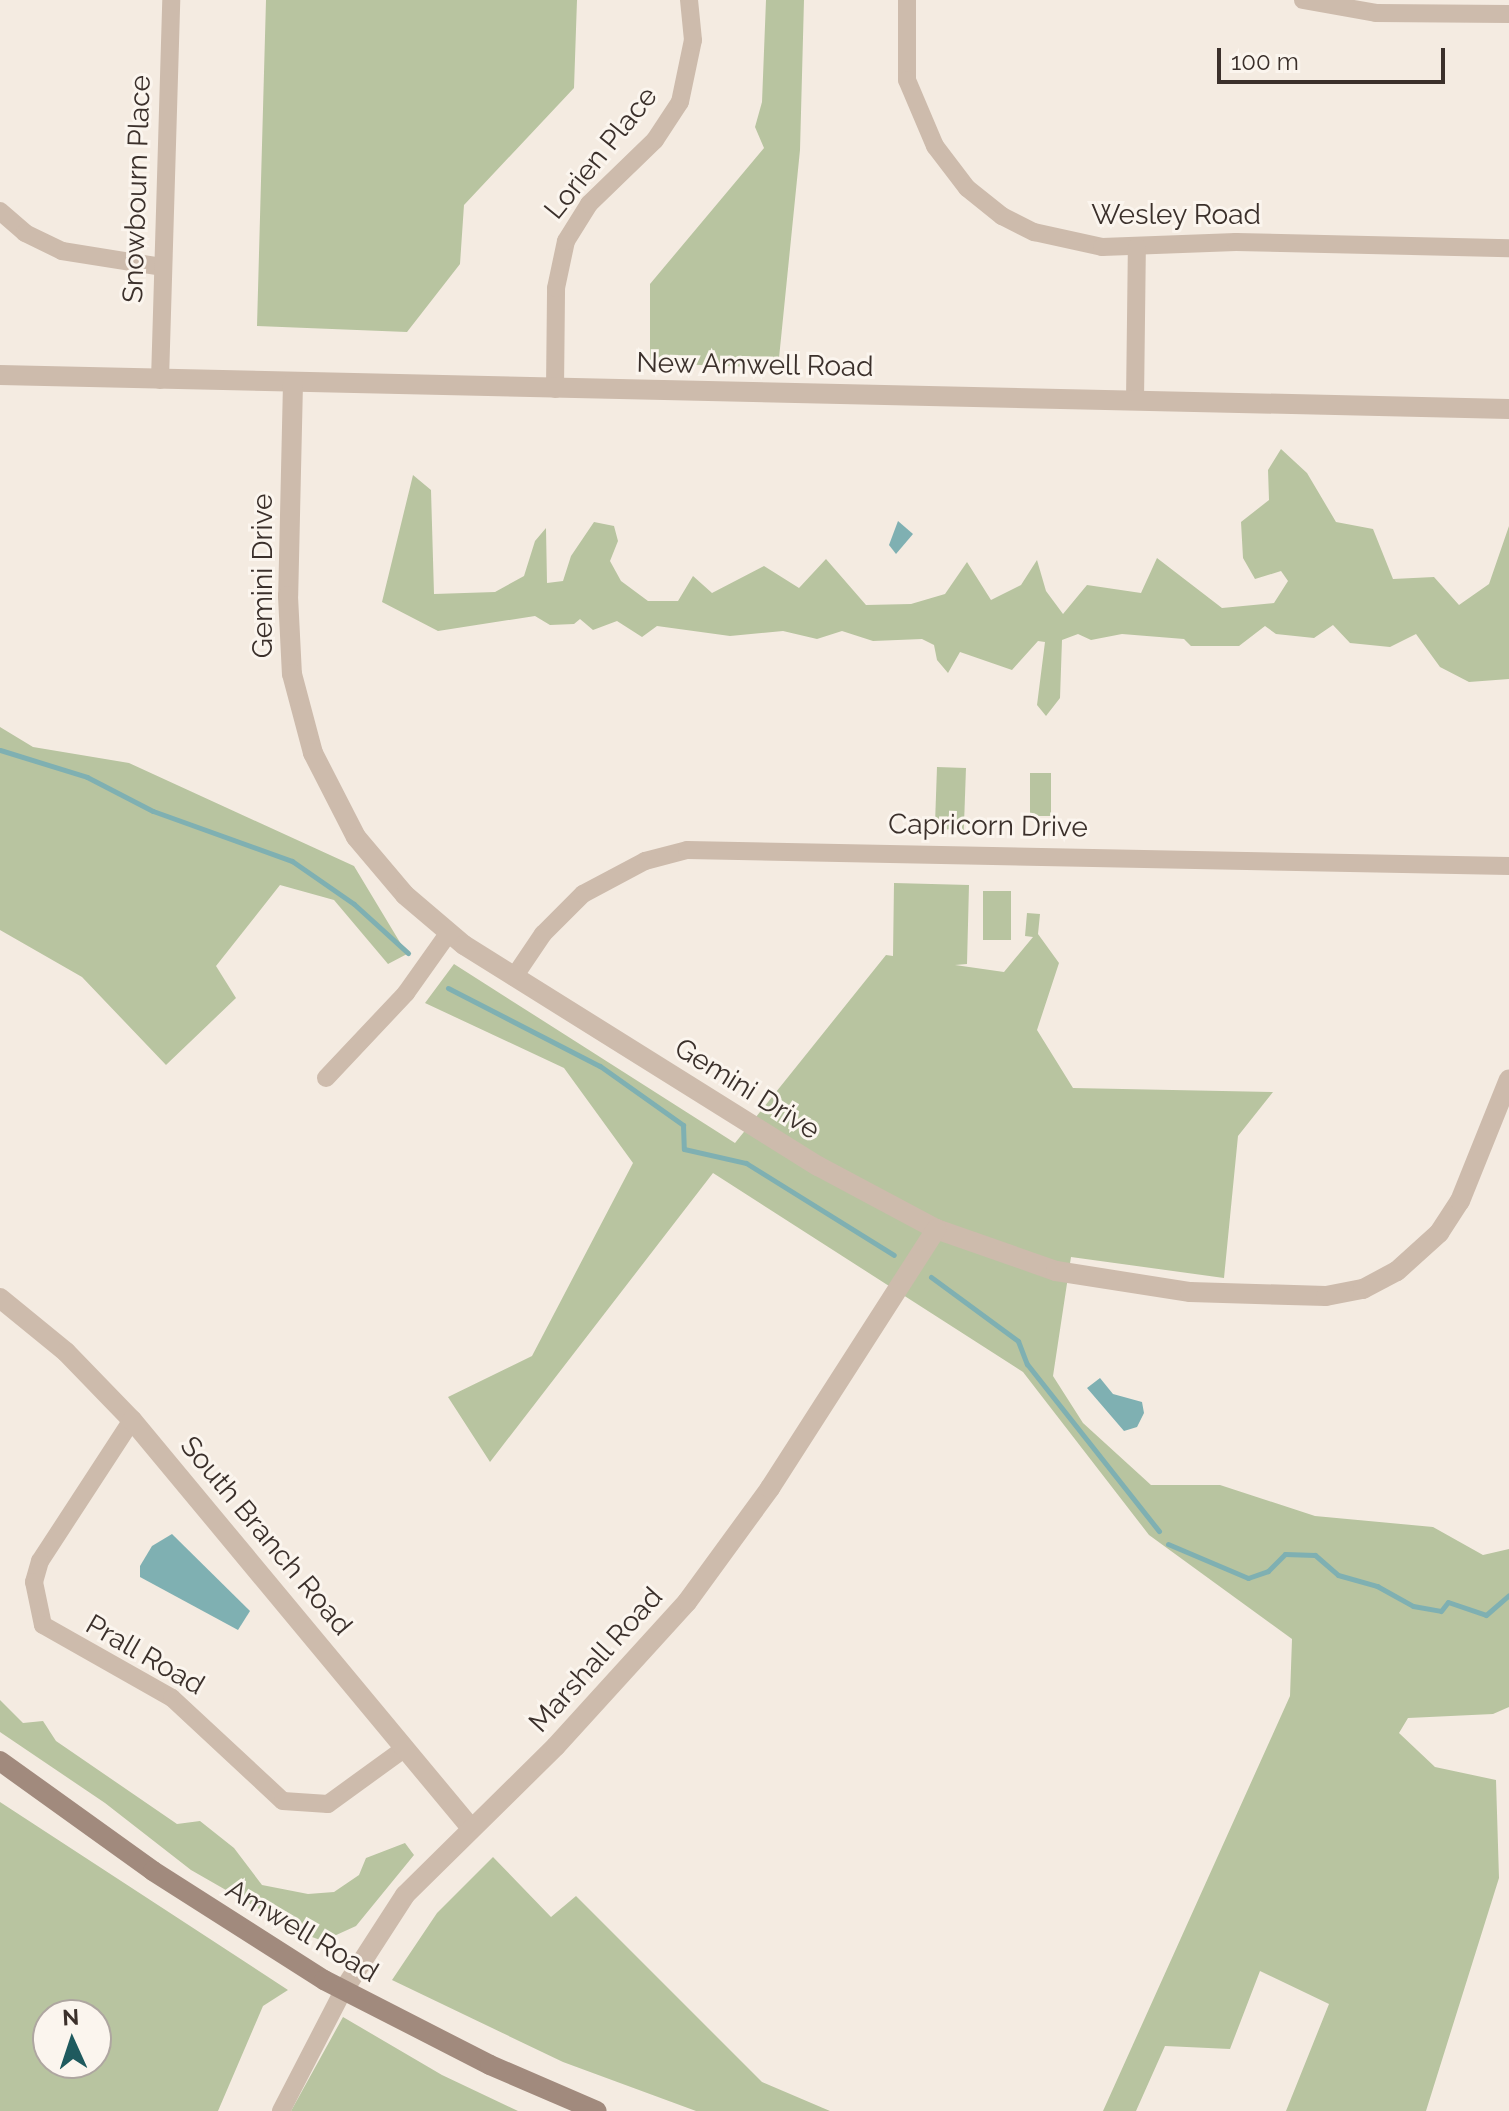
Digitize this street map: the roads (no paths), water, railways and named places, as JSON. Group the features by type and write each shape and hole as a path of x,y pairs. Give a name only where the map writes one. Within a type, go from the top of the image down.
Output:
{"main road":[{"name":"Amwell Road","path":"0,1761 204,1906 343,1991 490,2065 597,2111"}],"street":[{"name":"Snowbourn Place","path":"160,380 171,0"},
{"name":"Lorien Place","path":"555,389 556,288 566,241 589,204 655,140 680,102 693,40 689,0"},
{"name":"Wesley Road","path":"907,0 907,80 924,127 958,177 1002,216 1034,232 1068,242 1137,247 1236,242 1509,248"},
{"path":"1303,0 1376,13 1509,14"},
{"path":"0,211 25,233 62,251 162,267"},
{"path":"1135,401 1137,247"},
{"name":"New Amwell Road","path":"0,375 1509,409"},
{"name":"Gemini Drive","path":"293,383 288,632 301,714 327,786 356,837 405,895 448,934 818,1166 936,1229 1018,1260 1119,1285 1302,1297 1346,1293 1397,1271 1449,1220 1509,1079"},
{"name":"Capricorn Drive","path":"514,977 543,934 583,894 645,861 687,850 1509,866"},
{"path":"326,1078 406,993 448,934"},
{"name":"Marshall Road","path":"281,2111 343,1991 405,1895 556,1746 687,1602 770,1488 936,1229"},
{"name":"South Branch Road","path":"0,1298 66,1352 132,1420 471,1828"},
{"name":"Prall Road","path":"132,1420 40,1561 34,1582 43,1625 172,1698 283,1801 328,1804 405,1748"}],"water":[{"path":"898,521 913,534 896,554 889,545"},
{"path":"1100,1378 1113,1394 1142,1402 1144,1413 1137,1427 1124,1431 1087,1388"},
{"path":"172,1534 250,1611 238,1630 140,1577 140,1566 152,1546"}],"waterway":[{"path":"0,750 87,777 153,811 292,861 354,904 408,953"},
{"path":"448,988 600,1066 683,1125 684,1149 746,1163 894,1255"},
{"path":"931,1277 1018,1341 1027,1364 1159,1531"},
{"path":"1168,1544 1248,1578 1268,1571 1285,1554 1315,1555 1338,1575 1377,1586 1413,1606 1441,1611 1448,1602 1486,1615 1509,1595"}]}
